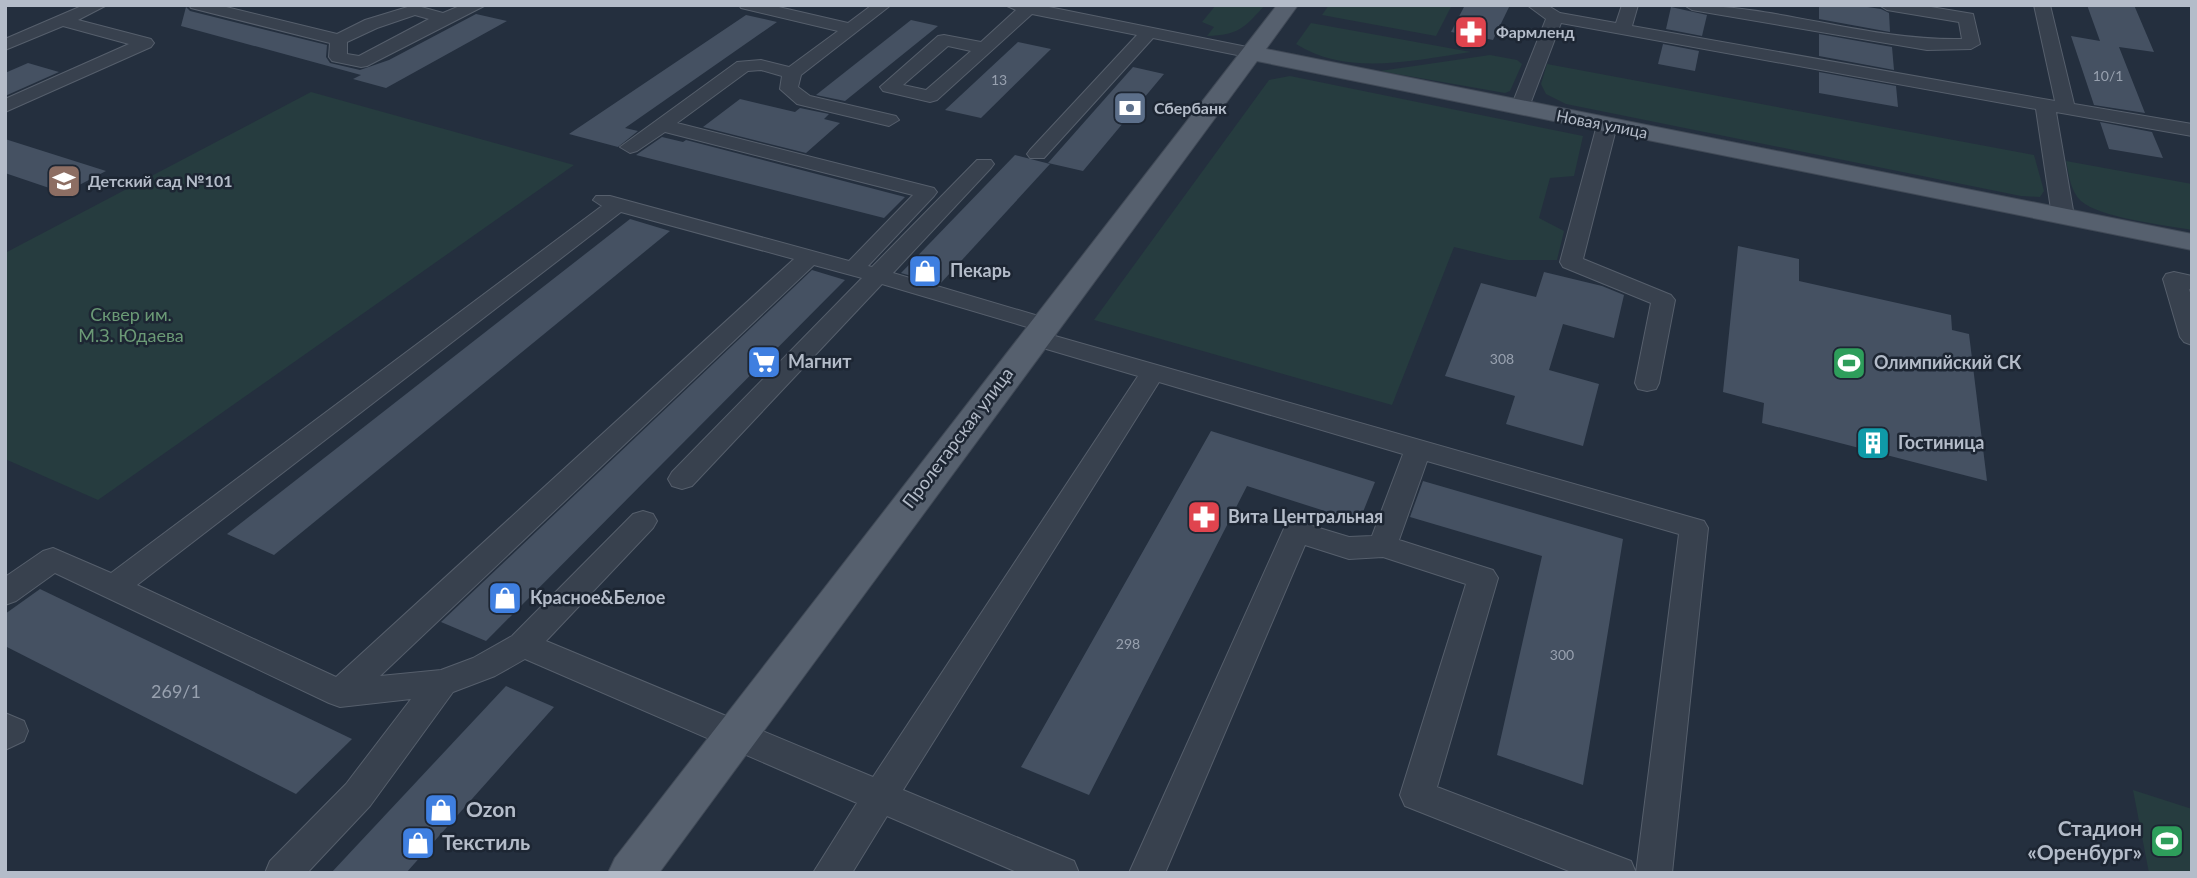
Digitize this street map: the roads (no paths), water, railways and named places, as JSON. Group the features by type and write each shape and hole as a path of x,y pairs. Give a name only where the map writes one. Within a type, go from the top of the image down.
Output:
{"main road":[{"name":"Пролетарская улица","path":"631,873 1289,5"},
{"name":"Новая улица","path":"1252,53 2192,242"}],"street":[{"path":"5,45 99,5"},
{"path":"197,5 339,40 371,24 415,10 444,18"},
{"path":"339,40 338,57 361,62 444,18 478,5"},
{"path":"747,5 852,29"},
{"path":"883,5 792,73 789,89 804,100 890,120"},
{"path":"1535,5 1555,17 2192,130"},
{"path":"1622,29 1630,5"},
{"path":"1692,5 1927,45 1971,44 1967,18 1887,5"},
{"path":"2042,5 2066,108"},
{"path":"984,48 944,40 889,87 930,96 984,48 1021,7"},
{"name":"Новая улица","path":"1021,7 1252,53"},
{"path":"1520,107 1555,17"},
{"path":"5,106 145,43 62,21"},
{"path":"1037,154 1149,32"},
{"path":"631,147 743,66 761,65 792,73"},
{"path":"2045,105 2063,216"},
{"path":"662,125 927,192 854,268"},
{"path":"1607,125 1572,262 1663,300 1647,383"},
{"path":"682,480 880,276 984,164"},
{"path":"114,587 610,202 854,268 1153,372 1694,528 1654,873"},
{"path":"340,693 810,256"},
{"path":"2192,283 2174,279 2192,337"},
{"path":"831,873 1153,372"},
{"path":"1383,546 1418,448"},
{"path":"5,593 53,559 340,693 442,683 484,667 523,645 643,521"},
{"path":"1147,873 1296,532 1349,548 1383,546 1483,578 1417,795 1618,873"},
{"path":"523,645 1061,873"},
{"path":"283,873 358,795 442,683"},
{"path":"5,727 12,731 5,736"}],"place":[{"name":"Фармленд","path":"1471,32"},
{"name":"Сбербанк","path":"1130,108"},
{"name":"Детский сад №101","path":"64,181"},
{"name":"Пекарь","path":"925,271"},
{"name":"Магнит","path":"764,362"},
{"name":"Олимпийский СК","path":"1849,363"},
{"name":"Гостиница","path":"1873,443"},
{"name":"Вита Центральная","path":"1204,517"},
{"name":"Красное&Белое","path":"505,598"},
{"name":"Ozon","path":"441,810"},
{"name":"Стадион «Оренбург»","path":"2167,841"},
{"name":"Текстиль","path":"418,843"}],"park label":[{"name":"Сквер им. М.З. Юдаева","path":"131,325"}]}
